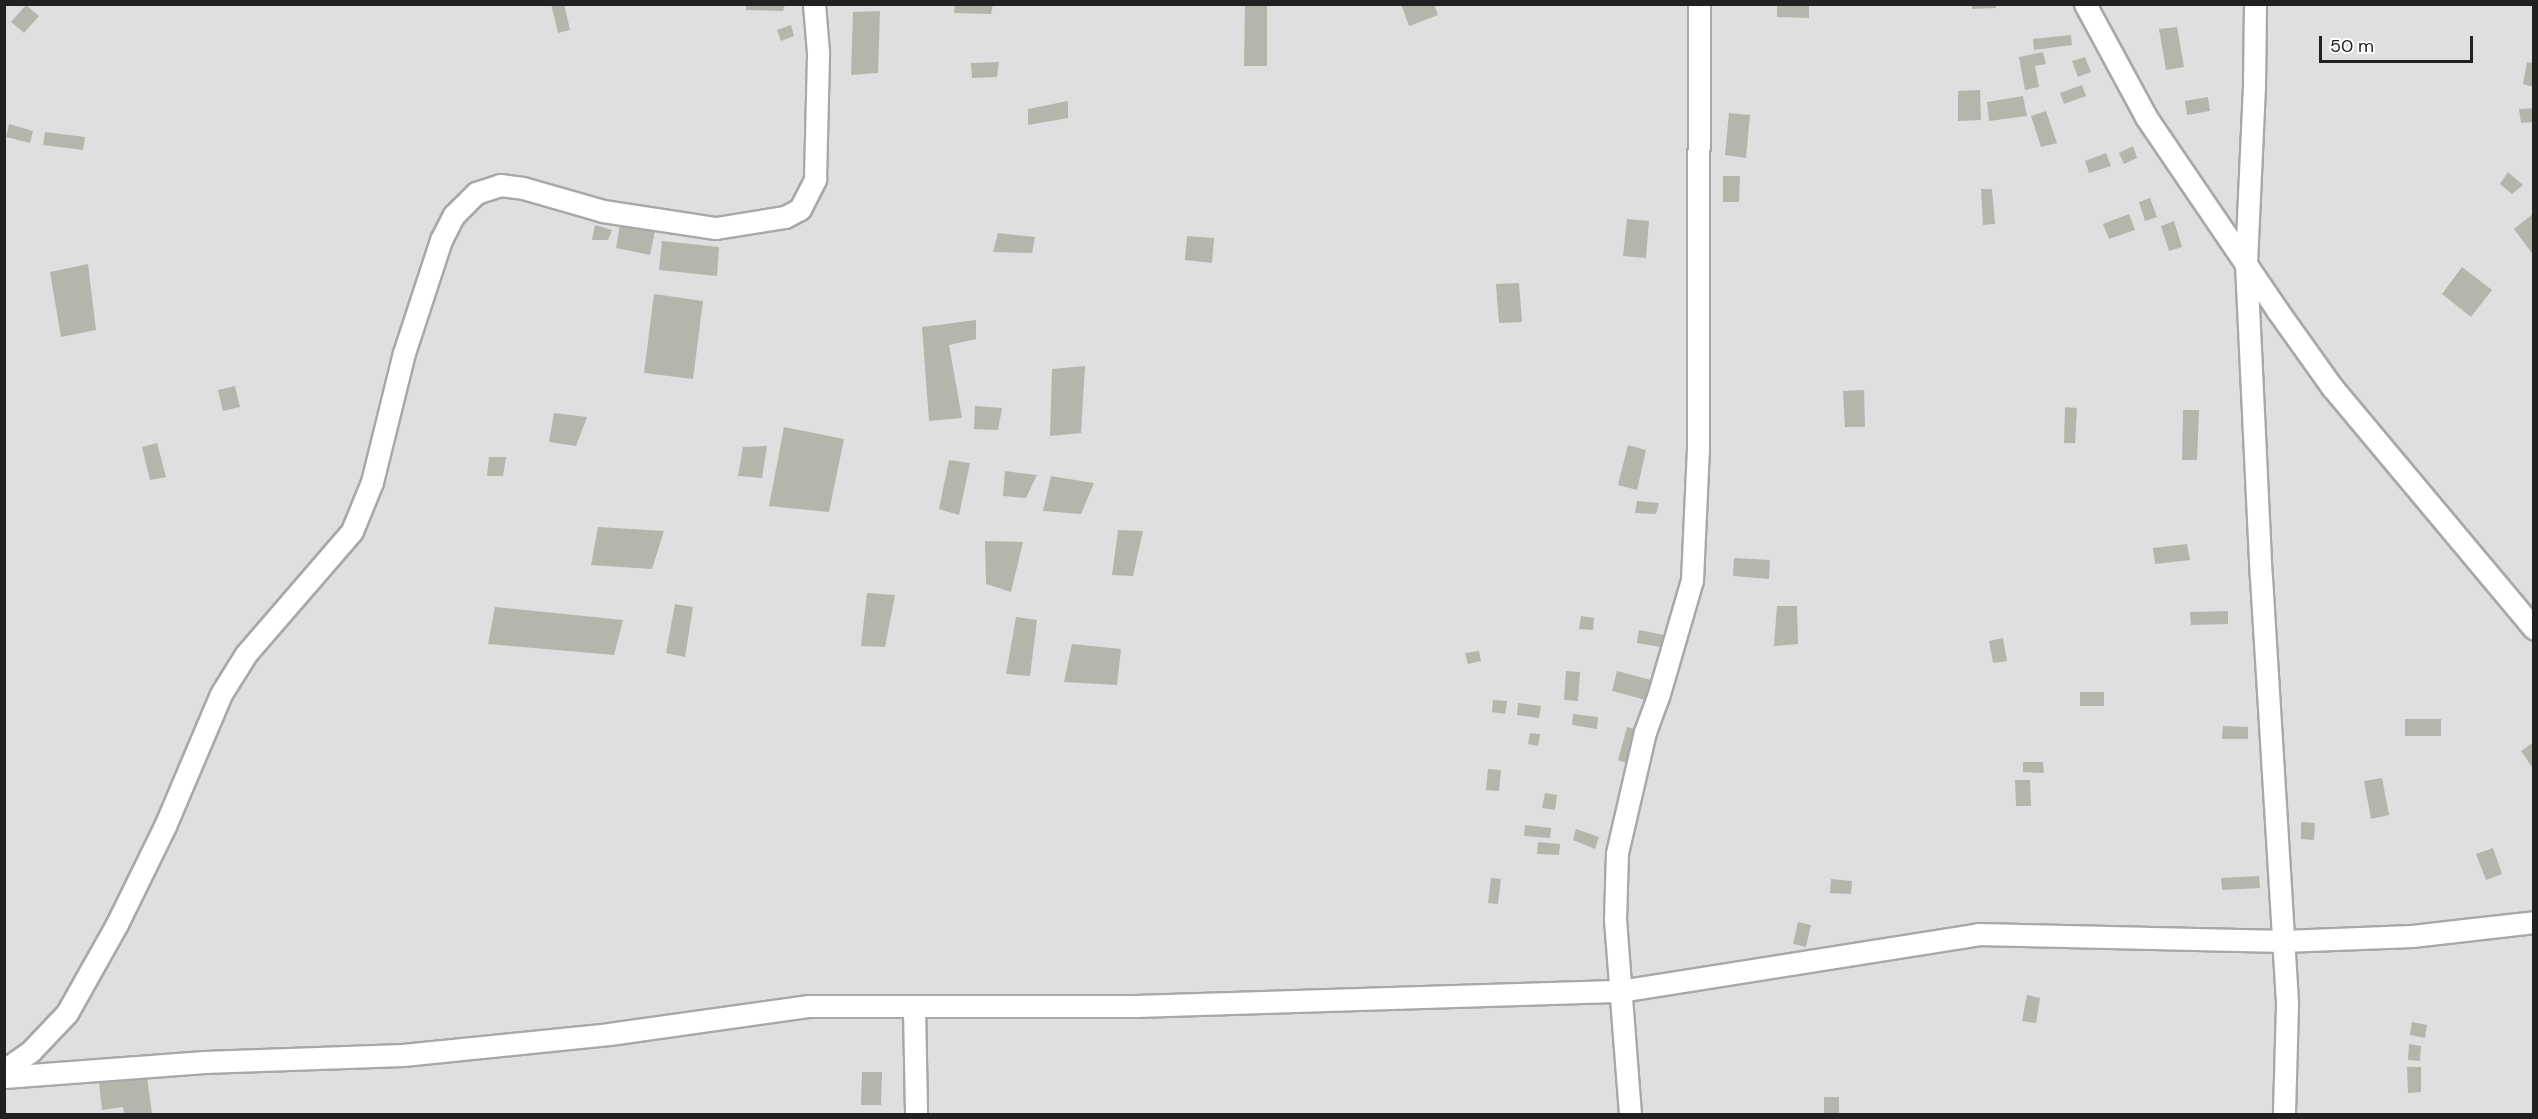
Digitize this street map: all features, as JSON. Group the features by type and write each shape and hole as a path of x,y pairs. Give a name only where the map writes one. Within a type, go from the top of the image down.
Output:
{"street":[{"path":"4,1070 31,1051 67,1013 117,924 161,836 221,694 246,654 352,531 372,482 404,353 441,240 454,215 476,193 500,185 523,188 603,211 716,228 785,217 800,209 815,179 818,52 814,4"},
{"path":"1630,1114 1615,920 1617,853 1645,732 1658,697 1692,580 1698,449 1699,4"},
{"path":"2085,4 2146,117 2332,387 2534,629"},
{"path":"2255,4 2254,86 2246,264 2261,577 2287,1005 2284,1114"},
{"path":"4,1077 204,1062 403,1055 609,1034 809,1006 1138,1006 1620,991 1978,934 2283,941 2412,936 2534,922"},
{"path":"914,1007 916,1114"}],"shaded area":[{"path":"5,5 2533,5 2533,1114 5,1114"}],"building":[{"path":"551,4 564,4 570,30 558,33"},
{"path":"955,4 993,4 991,14 954,13"},
{"path":"1245,4 1267,4 1267,66 1244,66"},
{"path":"1401,4 1434,4 1438,15 1409,26"},
{"path":"1777,4 1809,4 1809,18 1777,17"},
{"path":"1972,4 1996,4 1996,8 1972,9"},
{"path":"26,5 39,16 24,33 11,22"},
{"path":"746,5 785,5 783,11 746,10"},
{"path":"880,11 878,73 851,75 853,12"},
{"path":"791,25 794,36 781,41 777,30"},
{"path":"2177,27 2184,67 2166,70 2159,29"},
{"path":"2071,35 2072,45 2034,50 2033,39"},
{"path":"2043,52 2046,64 2035,66 2039,87 2025,90 2019,57"},
{"path":"2085,57 2091,72 2078,77 2072,61"},
{"path":"999,62 997,77 972,78 971,63"},
{"path":"2527,62 2534,63 2534,87 2523,84"},
{"path":"2082,85 2086,96 2064,104 2060,93"},
{"path":"1980,90 1981,120 1958,121 1958,91"},
{"path":"2023,96 2027,116 1989,121 1987,102"},
{"path":"2208,97 2210,111 2187,115 2185,101"},
{"path":"1068,101 1068,118 1028,125 1028,109"},
{"path":"2534,108 2534,122 2521,123 2519,109"},
{"path":"2046,111 2057,143 2041,147 2031,116"},
{"path":"1729,113 1750,115 1746,158 1725,155"},
{"path":"9,124 33,131 30,143 6,137"},
{"path":"45,132 85,137 83,150 43,145"},
{"path":"2133,146 2137,158 2124,164 2119,153"},
{"path":"2106,153 2111,166 2089,173 2085,161"},
{"path":"2508,172 2523,185 2512,194 2500,184"},
{"path":"1723,176 1740,176 1739,202 1723,202"},
{"path":"1981,189 1992,189 1995,224 1983,225"},
{"path":"2150,198 2157,217 2145,221 2139,202"},
{"path":"2534,213 2534,256 2514,229"},
{"path":"2129,214 2135,230 2109,239 2103,224"},
{"path":"1627,219 1649,221 1646,258 1623,256"},
{"path":"2174,221 2182,247 2169,251 2161,226"},
{"path":"620,224 655,231 650,255 616,248"},
{"path":"595,225 612,230 608,240 592,240"},
{"path":"998,233 1035,237 1032,253 993,252"},
{"path":"1187,236 1214,238 1212,263 1185,260"},
{"path":"662,241 719,247 717,276 659,270"},
{"path":"88,264 96,330 61,337 50,272"},
{"path":"2462,267 2492,290 2471,317 2442,294"},
{"path":"1519,283 1522,322 1499,323 1496,284"},
{"path":"654,294 703,301 693,379 644,373"},
{"path":"976,320 976,339 949,345 962,418 929,421 922,327"},
{"path":"1085,366 1081,433 1050,436 1052,369"},
{"path":"235,386 240,407 223,411 218,390"},
{"path":"1864,390 1865,427 1845,427 1843,391"},
{"path":"975,406 1002,408 998,430 974,429"},
{"path":"2065,407 2077,408 2075,443 2064,443"},
{"path":"2183,410 2199,410 2197,460 2182,460"},
{"path":"554,413 587,417 576,446 549,442"},
{"path":"784,427 844,439 829,512 769,506"},
{"path":"157,443 166,477 150,480 142,447"},
{"path":"1628,445 1646,450 1637,490 1618,485"},
{"path":"767,446 762,478 738,476 743,447"},
{"path":"489,457 506,457 503,476 487,476"},
{"path":"949,460 970,463 959,515 939,509"},
{"path":"1005,471 1037,475 1026,498 1003,496"},
{"path":"1051,476 1094,483 1081,514 1043,511"},
{"path":"1637,501 1659,503 1656,514 1635,513"},
{"path":"598,527 664,531 652,569 591,565"},
{"path":"1118,530 1143,531 1133,576 1112,575"},
{"path":"985,541 1023,542 1011,592 986,584"},
{"path":"2187,544 2190,560 2155,564 2153,548"},
{"path":"1734,558 1770,560 1769,579 1733,576"},
{"path":"867,593 895,595 885,647 861,646"},
{"path":"675,604 693,607 685,657 666,653"},
{"path":"1777,606 1797,606 1798,644 1774,646"},
{"path":"495,607 623,620 614,655 488,644"},
{"path":"2228,611 2228,624 2191,625 2190,612"},
{"path":"1581,616 1594,618 1593,630 1579,629"},
{"path":"1016,617 1037,620 1030,676 1006,674"},
{"path":"1639,630 1664,635 1661,647 1637,643"},
{"path":"2003,638 2007,661 1993,663 1989,641"},
{"path":"1072,644 1121,649 1117,685 1064,682"},
{"path":"1479,651 1481,661 1468,664 1465,653"},
{"path":"1566,671 1580,672 1578,701 1564,700"},
{"path":"1617,671 1651,680 1646,700 1612,691"},
{"path":"2080,692 2104,692 2104,706 2080,706"},
{"path":"1493,700 1507,701 1505,714 1492,712"},
{"path":"1518,703 1541,706 1539,718 1517,715"},
{"path":"1573,714 1598,717 1597,729 1572,725"},
{"path":"2405,719 2441,719 2441,736 2405,736"},
{"path":"2223,726 2248,727 2248,739 2222,739"},
{"path":"1627,727 1638,730 1629,764 1618,760"},
{"path":"1530,733 1540,734 1538,746 1528,744"},
{"path":"2534,742 2534,770 2521,751"},
{"path":"2023,762 2043,762 2044,773 2023,772"},
{"path":"1488,769 1501,770 1499,791 1486,790"},
{"path":"2382,778 2389,815 2371,819 2364,781"},
{"path":"2015,780 2030,780 2031,806 2016,806"},
{"path":"1545,793 1557,795 1555,810 1542,808"},
{"path":"2301,822 2315,823 2314,840 2301,839"},
{"path":"1525,825 1551,828 1550,838 1524,836"},
{"path":"1576,829 1599,837 1595,849 1573,840"},
{"path":"1538,842 1560,844 1559,855 1537,854"},
{"path":"2493,848 2502,874 2486,880 2476,854"},
{"path":"2259,876 2260,888 2222,890 2221,878"},
{"path":"1491,878 1501,879 1498,904 1488,903"},
{"path":"1831,879 1852,881 1851,894 1830,893"},
{"path":"1798,922 1811,925 1806,947 1793,944"},
{"path":"2027,995 2040,998 2036,1023 2022,1021"},
{"path":"2412,1022 2427,1025 2425,1038 2410,1035"},
{"path":"2409,1044 2421,1046 2420,1061 2408,1060"},
{"path":"2407,1067 2421,1067 2421,1092 2408,1093"},
{"path":"862,1072 882,1072 881,1105 861,1105"},
{"path":"147,1077 152,1114 124,1114 123,1107 102,1110 99,1083"},
{"path":"1824,1097 1839,1097 1839,1114 1824,1114"}]}
